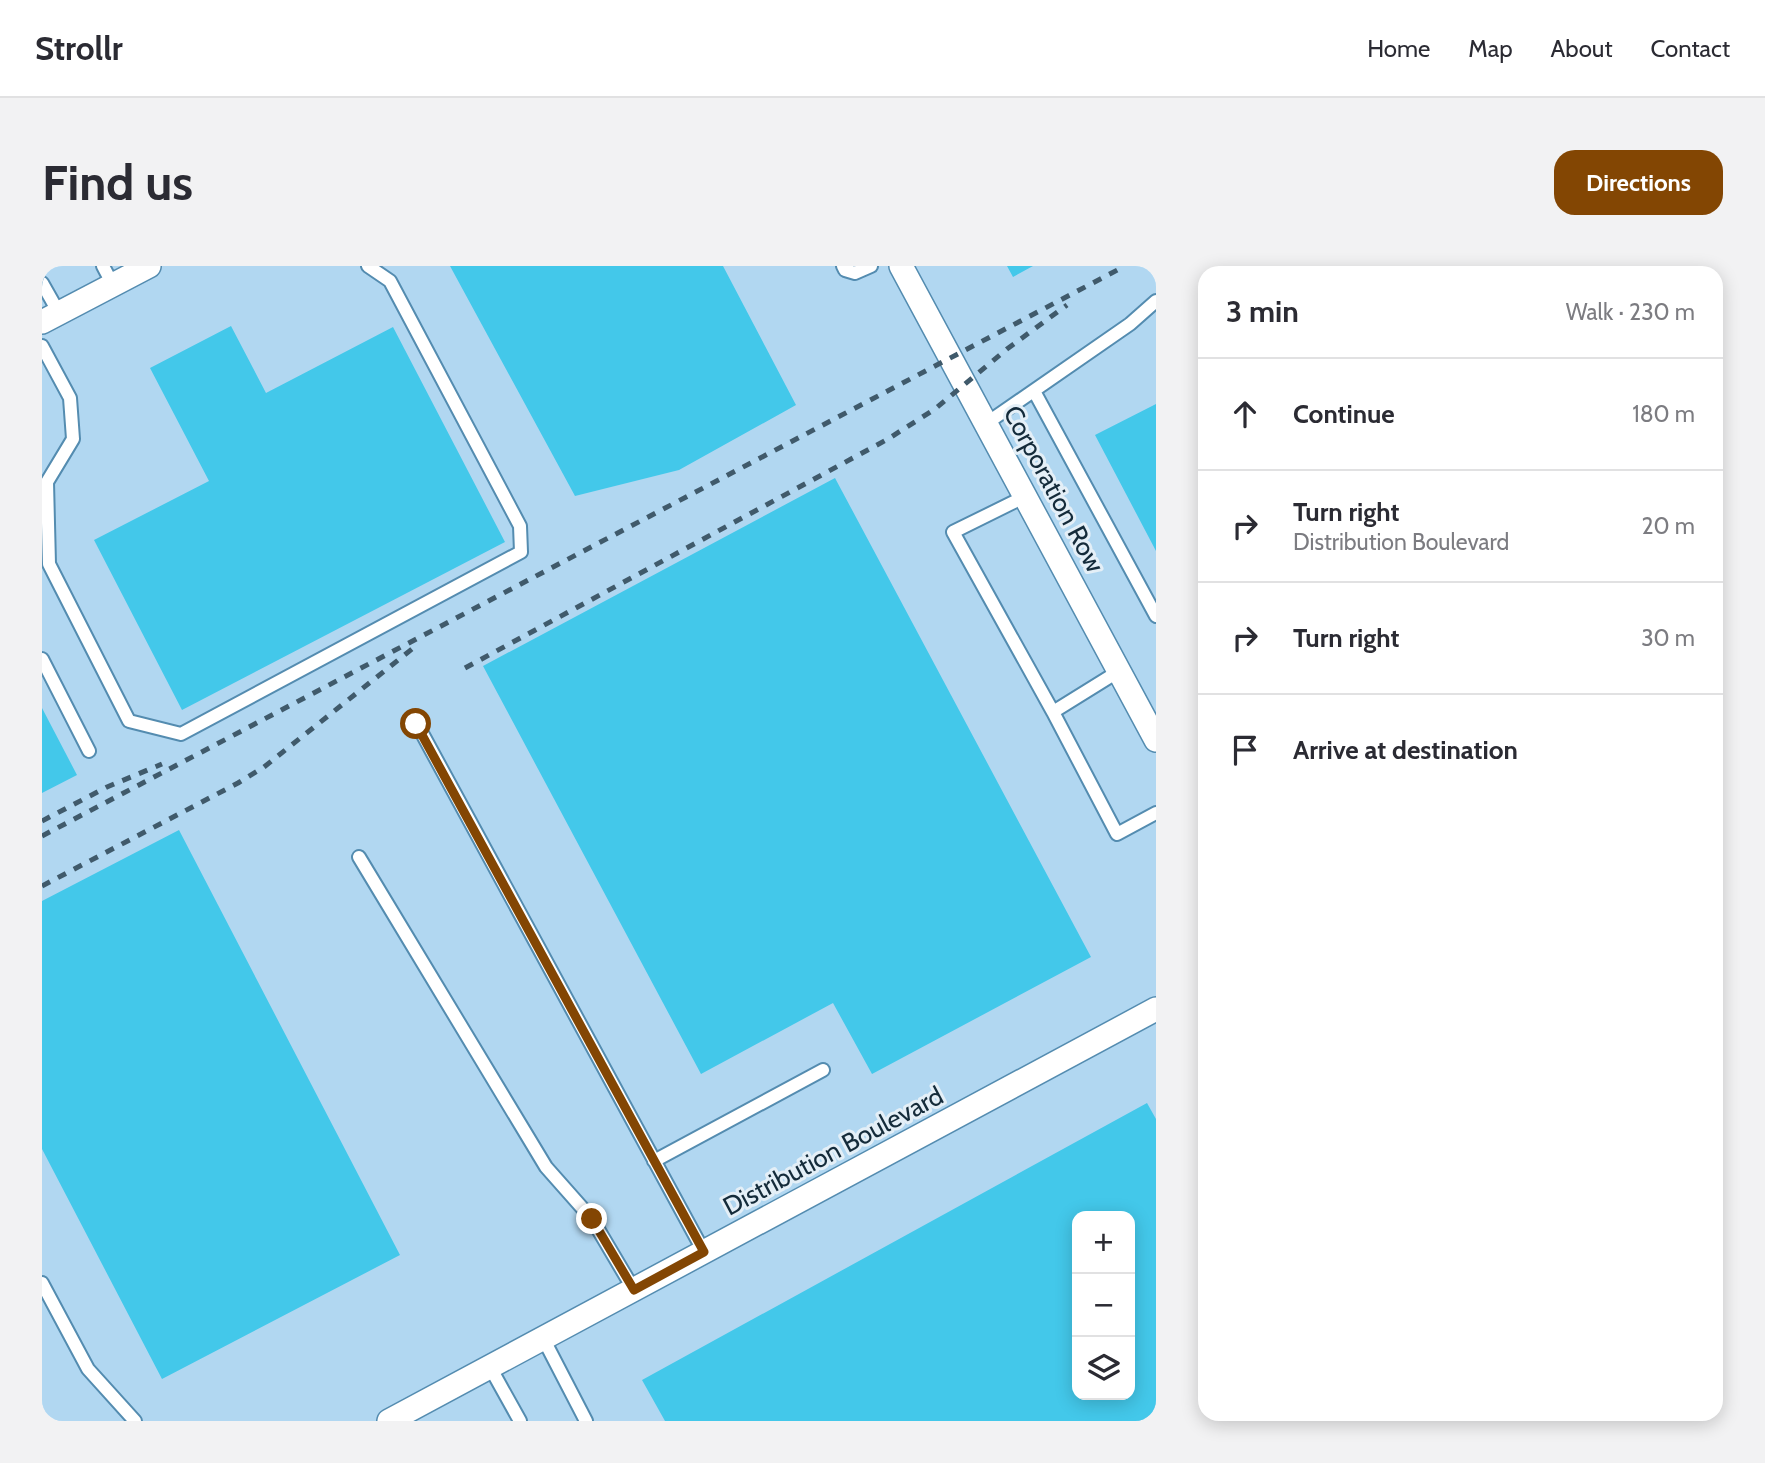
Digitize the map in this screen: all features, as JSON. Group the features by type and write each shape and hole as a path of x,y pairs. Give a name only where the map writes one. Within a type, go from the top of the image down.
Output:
{"street":[{"path":"51,318 108,275 149,266"},
{"name":"Corporation Row","path":"901,266 1156,740"},
{"name":"Distribution Boulevard","path":"389,1421 1156,1009"}],"lane":[{"path":"42,346 69,398 73,439 45,480 49,564 129,721 181,734 520,552 520,526 441,373 390,281 368,266"},
{"path":"843,266 845,270 856,273 871,266"},
{"path":"42,283 51,318"},
{"path":"987,423 1130,324 1156,301"},
{"path":"1034,391 1156,616"},
{"path":"1026,496 953,533 1053,712 1117,834 1156,813"},
{"path":"42,659 89,751"},
{"path":"1053,712 1119,671"},
{"path":"416,724 704,1252"},
{"path":"359,857 546,1167 592,1219 634,1290"},
{"path":"654,1161 823,1070"},
{"path":"42,1283 88,1369 135,1421"},
{"path":"543,1338 586,1421"},
{"path":"491,1367 520,1421"}],"shaded area":[{"path":"42,266 1156,266 1156,1421 42,1421"}],"building":[{"path":"450,266 723,266 796,405 679,470 575,496"},
{"path":"1007,266 1033,266 1013,277"},
{"path":"231,326 266,393 393,327 505,542 182,710 94,540 209,481 150,368"},
{"path":"1156,404 1156,551 1095,435"},
{"path":"835,478 1091,957 872,1074 833,1003 701,1074 483,666"},
{"path":"42,708 77,775 42,793"},
{"path":"179,830 400,1255 162,1379 42,1149 42,901"},
{"path":"1147,1103 1156,1119 1156,1421 665,1421 642,1380"}],"railway":[{"path":"42,836 1125,266"},
{"path":"465,668 888,439 935,409 1007,349 1067,305"},
{"path":"42,886 264,767 412,649"},
{"path":"42,821 107,787 162,764"}],"route":[{"path":"416,724 704,1252 634,1290 592,1219"}]}
